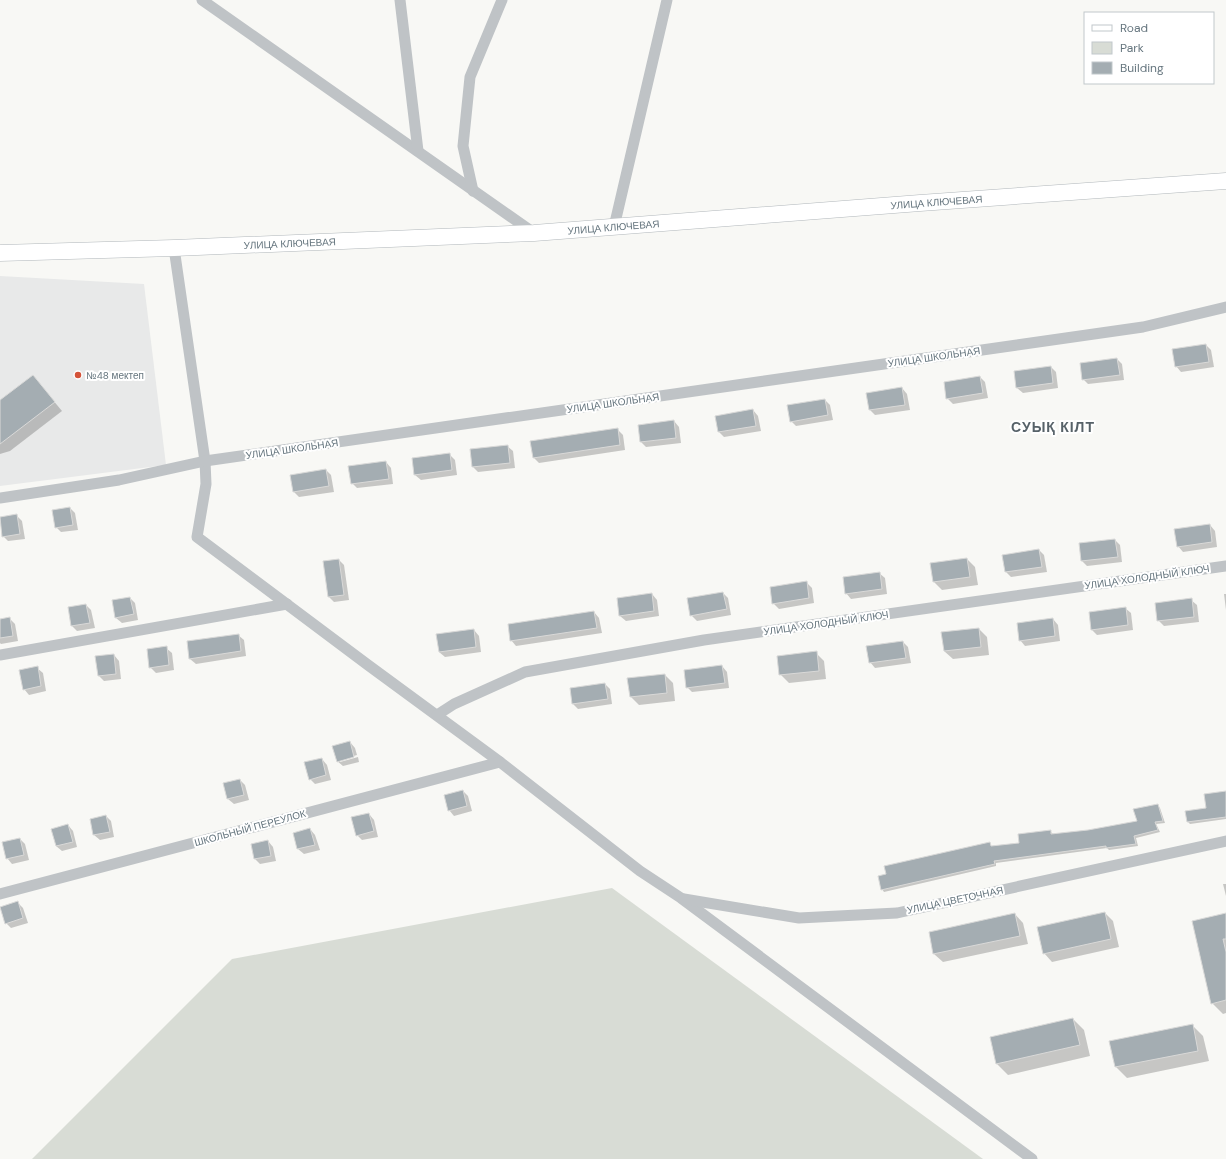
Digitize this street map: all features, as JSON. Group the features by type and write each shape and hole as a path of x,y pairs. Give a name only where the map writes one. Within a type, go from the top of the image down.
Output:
{"street":[{"path":"202,0 534,233"},
{"path":"400,0 418,151"},
{"path":"474,191 463,146 470,77 502,0"},
{"path":"614,227 667,0"},
{"name":"УЛИЦА КЛЮЧЕВАЯ","path":"0,253 174,248 534,233 928,202 1226,181"},
{"path":"174,248 205,461 206,484 197,537 500,762 640,871 681,898 1032,1159"},
{"name":"УЛИЦА ШКОЛЬНАЯ","path":"0,498 119,480 205,461 1143,327 1226,307"},
{"name":"УЛИЦА ХОЛОДНЫЙ КЛЮЧ","path":"437,715 454,704 525,672 704,640 1226,566"},
{"path":"0,655 287,604"},
{"name":"ШКОЛЬНЫЙ ПЕРЕУЛОК","path":"0,894 500,762"},
{"name":"УЛИЦА ЦВЕТОЧНАЯ","path":"681,898 799,918 897,912 1226,841"}],"shaded area":[{"name":"№48 мектеп","path":"0,276 144,284 166,465 0,486"}],"green space":[{"path":"612,888 983,1159 32,1159 232,959"}],"building":[{"path":"1206,344 1209,362 1175,367 1172,349"},
{"path":"1117,358 1120,375 1082,380 1080,363"},
{"path":"1051,366 1053,383 1016,388 1014,371"},
{"path":"33,375 55,402 0,444 0,400"},
{"path":"980,376 983,393 946,399 944,382"},
{"path":"902,387 905,405 869,410 866,393"},
{"path":"825,399 828,415 790,422 787,405"},
{"path":"753,409 756,426 718,432 715,416"},
{"path":"674,420 676,438 640,442 638,425"},
{"path":"618,428 620,445 533,458 530,441"},
{"path":"508,445 510,463 472,467 470,449"},
{"path":"450,453 452,470 414,475 412,458"},
{"path":"386,461 389,479 351,484 348,466"},
{"path":"326,469 329,486 293,492 290,475"},
{"path":"70,507 73,525 55,528 52,510"},
{"path":"17,514 20,534 2,537 0,517"},
{"path":"1210,524 1212,542 1177,547 1174,529"},
{"path":"1115,539 1118,557 1081,561 1079,543"},
{"path":"1039,549 1042,567 1005,572 1002,555"},
{"path":"967,558 970,577 933,582 930,563"},
{"path":"339,559 344,595 328,597 323,561"},
{"path":"880,572 882,589 845,594 843,577"},
{"path":"807,581 809,598 772,604 770,587"},
{"path":"723,592 727,609 690,616 687,598"},
{"path":"652,593 654,611 619,616 617,598"},
{"path":"130,597 134,614 115,618 112,600"},
{"path":"1192,598 1194,617 1157,621 1155,603"},
{"path":"86,604 90,623 71,626 68,607"},
{"path":"1126,607 1128,625 1091,630 1089,612"},
{"path":"594,611 597,628 510,641 508,624"},
{"path":"10,617 13,636 0,638 0,619"},
{"path":"1053,618 1055,636 1019,641 1017,623"},
{"path":"979,628 981,647 944,651 941,632"},
{"path":"474,629 476,647 439,652 436,634"},
{"path":"239,634 241,651 189,659 187,641"},
{"path":"903,641 906,658 869,663 866,646"},
{"path":"167,646 169,665 149,668 147,649"},
{"path":"817,651 819,671 779,675 777,656"},
{"path":"114,654 116,674 98,676 95,656"},
{"path":"722,665 725,683 686,688 684,670"},
{"path":"38,666 41,686 23,690 19,670"},
{"path":"665,674 667,693 630,697 627,678"},
{"path":"605,683 608,699 572,704 570,688"},
{"path":"350,741 354,757 337,762 332,746"},
{"path":"322,758 326,775 309,780 304,762"},
{"path":"240,779 244,795 227,799 223,783"},
{"path":"463,790 467,806 448,811 444,795"},
{"path":"1226,791 1226,817 1187,822 1185,811 1206,808 1204,794"},
{"path":"1158,804 1163,821 1155,822 1158,830 1134,836 1136,844 1106,848 1106,846 994,861 995,864 881,890 878,876 886,874 884,866 990,842 991,846 1019,843 1018,834 1051,830 1051,834 1088,830 1137,821 1133,809"},
{"path":"369,813 374,831 356,836 351,817"},
{"path":"106,815 110,832 93,835 90,819"},
{"path":"68,824 73,842 56,846 51,829"},
{"path":"310,828 315,845 297,849 293,833"},
{"path":"20,838 24,855 6,859 2,842"},
{"path":"268,840 271,856 254,859 251,844"},
{"path":"18,901 23,918 5,924 0,907"},
{"path":"1105,912 1111,939 1043,954 1037,927"},
{"path":"1015,913 1020,936 933,954 929,932"},
{"path":"1226,913 1226,939 1223,939 1226,952 1226,1000 1211,1004 1192,921"},
{"path":"1073,1018 1080,1045 996,1064 990,1037"},
{"path":"1193,1024 1198,1051 1115,1067 1109,1041"}],"place":[{"name":"№48 мектеп","path":"78,375"}],"district":[{"name":"СУЫҚ КІЛТ","path":"1053,427"}]}
